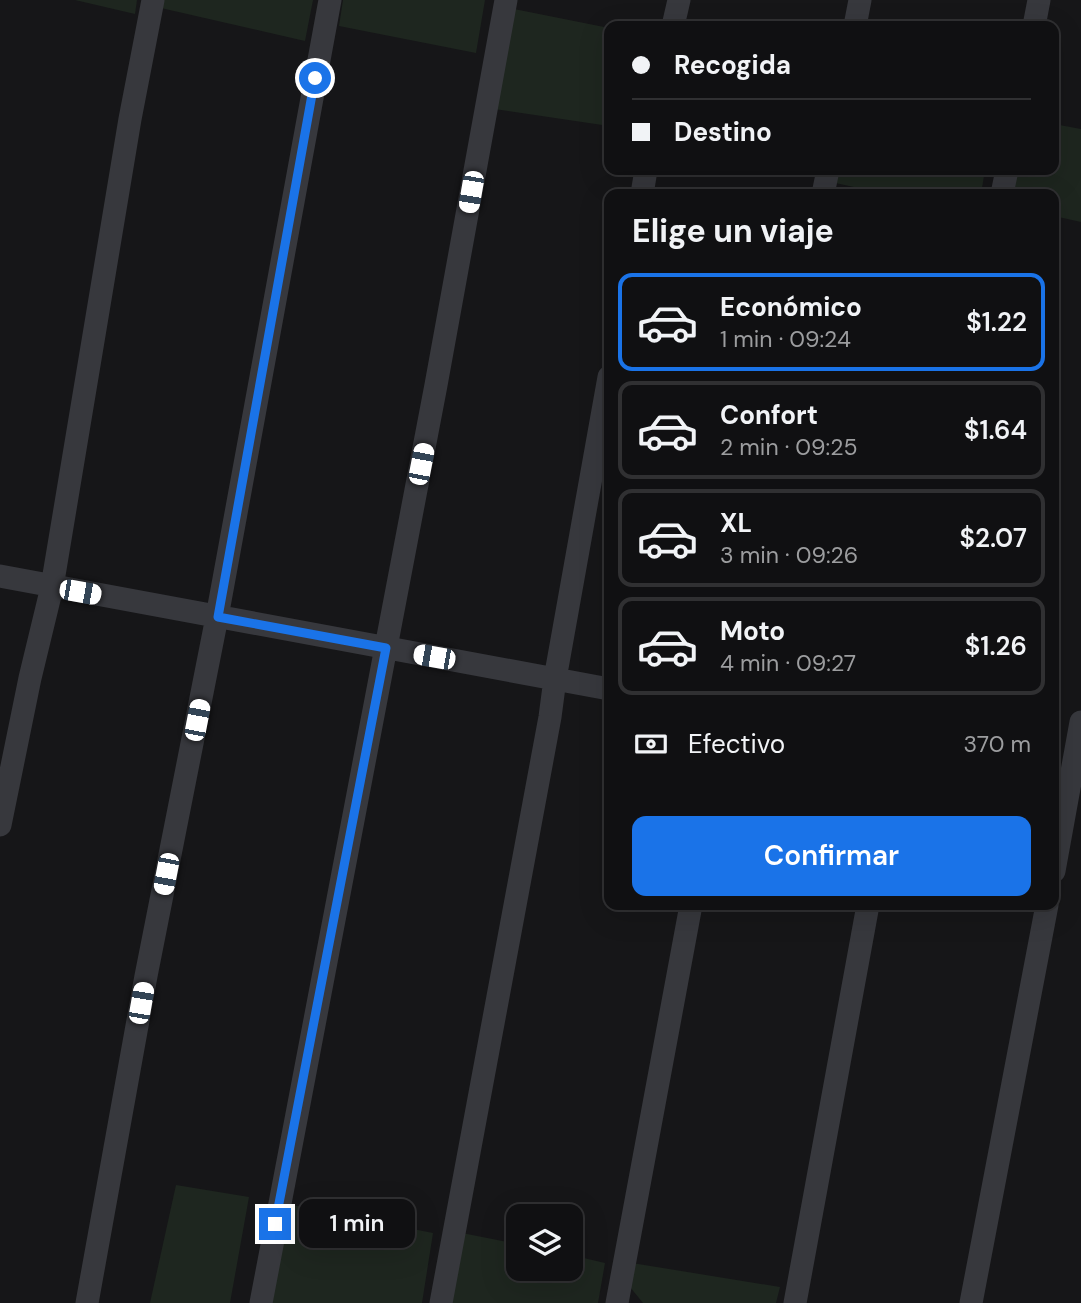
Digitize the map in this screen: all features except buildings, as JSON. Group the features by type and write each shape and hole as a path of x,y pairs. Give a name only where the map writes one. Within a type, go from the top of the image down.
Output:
{"street":[{"path":"0,825 52,587 130,119 153,0"},
{"path":"87,1303 146,976 218,617 330,0"},
{"path":"261,1303 506,0"},
{"path":"674,21 679,0"},
{"path":"856,21 860,0"},
{"path":"1035,21 1039,0"},
{"path":"441,1303 550,717 604,405"},
{"path":"0,576 604,688"},
{"path":"1059,839 1069,774 1081,722"},
{"path":"617,1303 690,910"},
{"path":"796,1303 867,910"},
{"path":"971,1303 1046,910"}],"shaded area":[{"path":"75,0 137,0 135,14"},
{"path":"163,0 313,0 305,41 161,8"},
{"path":"343,0 485,0 476,53 339,26"},
{"path":"514,9 604,27 604,125 494,109"},
{"path":"1059,125 1081,129 1081,222 1059,217 1059,189 1010,189 1013,175 1059,175"},
{"path":"832,175 984,175 982,189 863,189 831,182"},
{"path":"176,1185 249,1197 230,1303 150,1303"},
{"path":"287,1204 433,1233 422,1303 269,1303"},
{"path":"462,1233 506,1242 506,1281 583,1281 583,1258 605,1263 598,1303 450,1303"},
{"path":"632,1263 780,1287 776,1303 643,1303 630,1287"}],"route":[{"path":"275,1224 386,648 218,617 315,78"}]}
